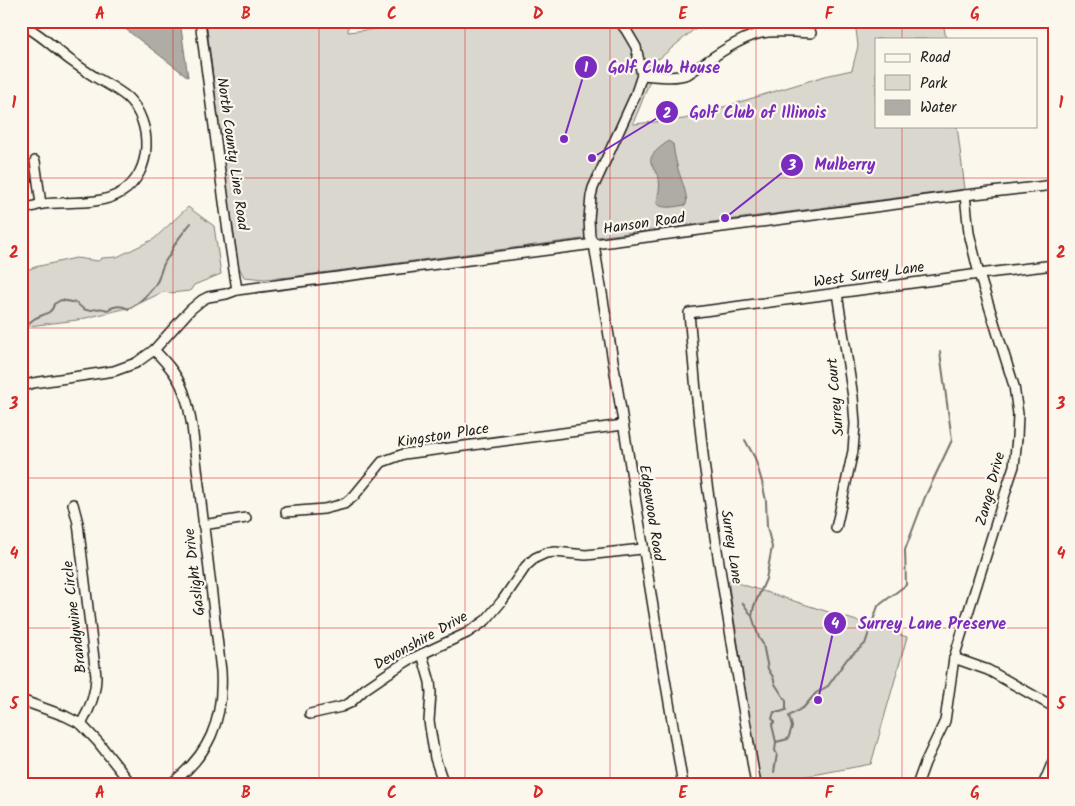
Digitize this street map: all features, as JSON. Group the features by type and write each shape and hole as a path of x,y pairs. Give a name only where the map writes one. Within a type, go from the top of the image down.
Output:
{"street":[{"name":"North County Line Road","path":"200,21 237,290"},
{"path":"618,21 636,47 642,75 683,76 740,40 766,32 811,33"},
{"path":"766,32 767,21"},
{"path":"21,24 38,34 60,53 113,87 129,100 139,116 146,138 145,158 142,169 130,185 120,193 98,200 41,204 21,211"},
{"name":"Edgewood Road","path":"642,75 635,96 593,188 589,219 590,237 594,244 682,785"},
{"path":"35,161 41,204"},
{"name":"Hanson Road","path":"21,387 33,383 114,371 136,363 154,350 190,310 202,300 237,290 1054,185"},
{"name":"Zange Drive","path":"917,785 925,763 946,721 954,658 1010,478 1017,438 1018,414 1014,386 979,274 969,233 965,195"},
{"name":"West Surrey Lane","path":"689,313 979,274 1054,266"},
{"name":"Surrey Court","path":"836,528 853,451 855,424 853,397 837,293"},
{"name":"Surrey Lane","path":"689,313 704,464 756,785"},
{"name":"Gaslight Drive","path":"154,350 174,372 186,398 192,426 222,688 215,725 205,748 187,770 169,785"},
{"name":"Kingston Place","path":"286,512 324,509 344,504 354,496 382,462 404,454 624,425"},
{"name":"Brandywine Circle","path":"73,504 78,524 96,676 93,699 87,715 81,724"},
{"path":"203,524 246,518"},
{"name":"Devonshire Drive","path":"310,714 345,706 409,660 467,633 486,620 502,601 526,566 535,558 546,553 555,552 586,555 642,548"},
{"path":"422,654 430,682 429,721 435,758 444,785"},
{"path":"954,658 988,670 1054,707"},
{"path":"21,700 81,724 132,785"},
{"path":"1043,785 1054,758"}],"green space":[{"path":"206,21 348,21 348,32 448,21 704,21 660,58 649,63 649,83 634,124 684,119 825,76 852,70 858,46 855,21 943,21 946,38 875,38 875,128 957,128 965,189 264,279 244,277 238,265"},
{"path":"188,207 214,226 221,274 194,285 190,291 163,292 132,307 77,320 21,327 21,272 76,258 98,261 102,258 117,257 154,239"},
{"path":"728,580 907,637 871,764 760,785"}],"water":[{"path":"115,21 180,21 188,77"},
{"path":"668,141 673,144 686,196 686,205 667,207 657,204 659,183 651,158"}],"waterway":[{"path":"27,325 34,319 49,312 54,304 61,300 77,303 85,310 99,308 107,310 118,306 128,309 132,307 145,297 156,284 164,263 179,238 191,223"},
{"path":"776,742 788,739 792,727 789,716 804,707 816,693 828,686 847,659 865,644 878,606 906,585 905,550 925,497 952,440 940,352"},
{"path":"745,440 755,458 762,482 766,501 767,527 772,547 766,579 754,606 752,616 759,638 763,644 768,669 786,701 786,710 774,712 772,719 775,721 772,725 777,754 774,772"},
{"path":"742,602 752,616"}],"place":[{"name":"Golf Club House","path":"564,139"},
{"name":"Golf Club of Illinois","path":"592,158"},
{"name":"Mulberry","path":"725,218"},
{"name":"Surrey Lane Preserve","path":"818,700"}]}
